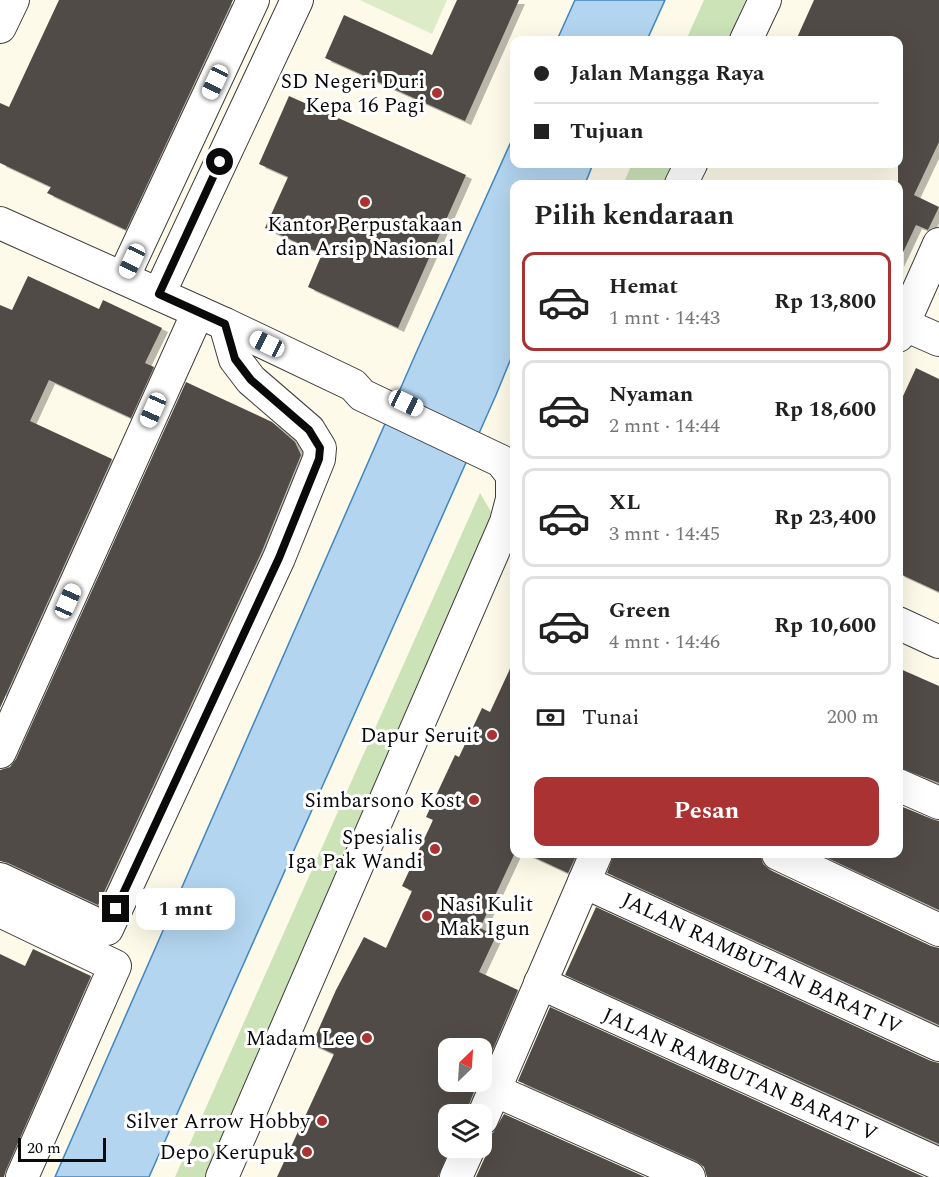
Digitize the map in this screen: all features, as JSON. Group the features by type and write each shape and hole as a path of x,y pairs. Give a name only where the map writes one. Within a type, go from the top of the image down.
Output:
{"street":[{"path":"0,27 13,0"},
{"path":"123,278 253,0"},
{"path":"159,294 297,0"},
{"path":"748,36 765,0"},
{"path":"0,223 507,454"},
{"path":"903,321 939,244"},
{"path":"0,752 211,318"},
{"path":"0,879 107,929 279,558 319,459 320,448 309,430 251,380 235,359 211,318"},
{"path":"903,328 939,340"},
{"path":"222,1177 510,519"},
{"path":"903,625 939,642"},
{"path":"903,787 939,803"},
{"path":"786,858 939,930"},
{"path":"488,1104 590,868"},
{"name":"JALAN RAMBUTAN BARAT IV","path":"590,868 939,1045"},
{"path":"0,911 115,966 22,1177"},
{"name":"JALAN RAMBUTAN BARAT V","path":"540,983 939,1164"},
{"path":"494,1090 689,1177"},
{"path":"456,1177 465,1158"}],"green space":[{"path":"360,0 447,0 432,34"},
{"path":"704,0 746,0 730,36 688,36"},
{"path":"630,168 672,168 667,180 625,180"},
{"path":"480,493 497,522 205,1177 175,1177"}],"water":[{"path":"575,0 665,0 649,36 559,36"},
{"path":"510,144 510,168 591,168 587,180 510,180 510,361 149,1177 55,1177"}],"building":[{"path":"59,0 233,0 126,230 47,193 51,187 0,163 0,103 9,107"},
{"name":"SD Negeri Duri Kepa 16 Pagi","path":"457,0 519,0 465,121 325,58 344,15 432,55"},
{"path":"814,0 939,0 939,142 914,195 939,207 928,230 916,225 903,252 903,180 898,180 898,168 903,168 903,36 798,36"},
{"name":"Kantor Perpustakaan dan Arsip Nasional","path":"289,96 466,175 398,328 308,287 322,254 265,228 288,177 259,164"},
{"path":"28,276 99,309 103,300 162,328 145,363 154,367 131,418 49,380 30,421 112,459 0,708 0,305 12,310"},
{"path":"916,368 939,379 939,592 903,575 903,396"},
{"path":"186,382 272,422 295,442 301,455 262,551 98,905 0,861 0,770 10,767 16,759"},
{"path":"510,669 510,858 513,858 480,928 496,936 479,972 518,990 492,1051 492,1038 438,1038 438,1092 474,1092 469,1104 438,1104 438,1158 446,1158 438,1177 277,1177 334,1054 312,1044 336,990 364,937 386,948 412,891 402,886 433,820 426,817 455,755 459,757 482,708 490,712"},
{"path":"903,670 939,686 939,783 903,769"},
{"path":"903,807 939,821 939,910 828,858 903,858"},
{"path":"536,858 575,858 568,873"},
{"path":"613,858 761,858 763,864 770,870 939,948 939,1025 607,873"},
{"path":"596,907 939,1063 939,1144 565,975"},
{"path":"33,949 91,976 4,1177 0,1177 0,954 25,966"},
{"path":"550,1007 924,1177 707,1177 704,1167 696,1161 518,1081"},
{"path":"504,1114 645,1177 476,1177 485,1158 492,1158 493,1133"}],"place":[{"name":"SD Negeri Duri Kepa 16 Pagi","path":"437,93"},
{"name":"Kantor Perpustakaan dan Arsip Nasional","path":"365,202"},
{"name":"Dapur Seruit","path":"492,735"},
{"name":"Simbarsono Kost","path":"474,800"},
{"name":"Spesialis Iga Pak Wandi","path":"435,849"},
{"name":"Nasi Kulit Mak Igun","path":"427,916"},
{"name":"Madam Lee","path":"367,1038"},
{"name":"Silver Arrow Hobby","path":"322,1121"},
{"name":"Depo Kerupuk","path":"307,1152"}],"route":[{"path":"116,909 279,558 319,459 320,448 309,430 251,380 235,359 225,324 159,294 220,162"}]}
